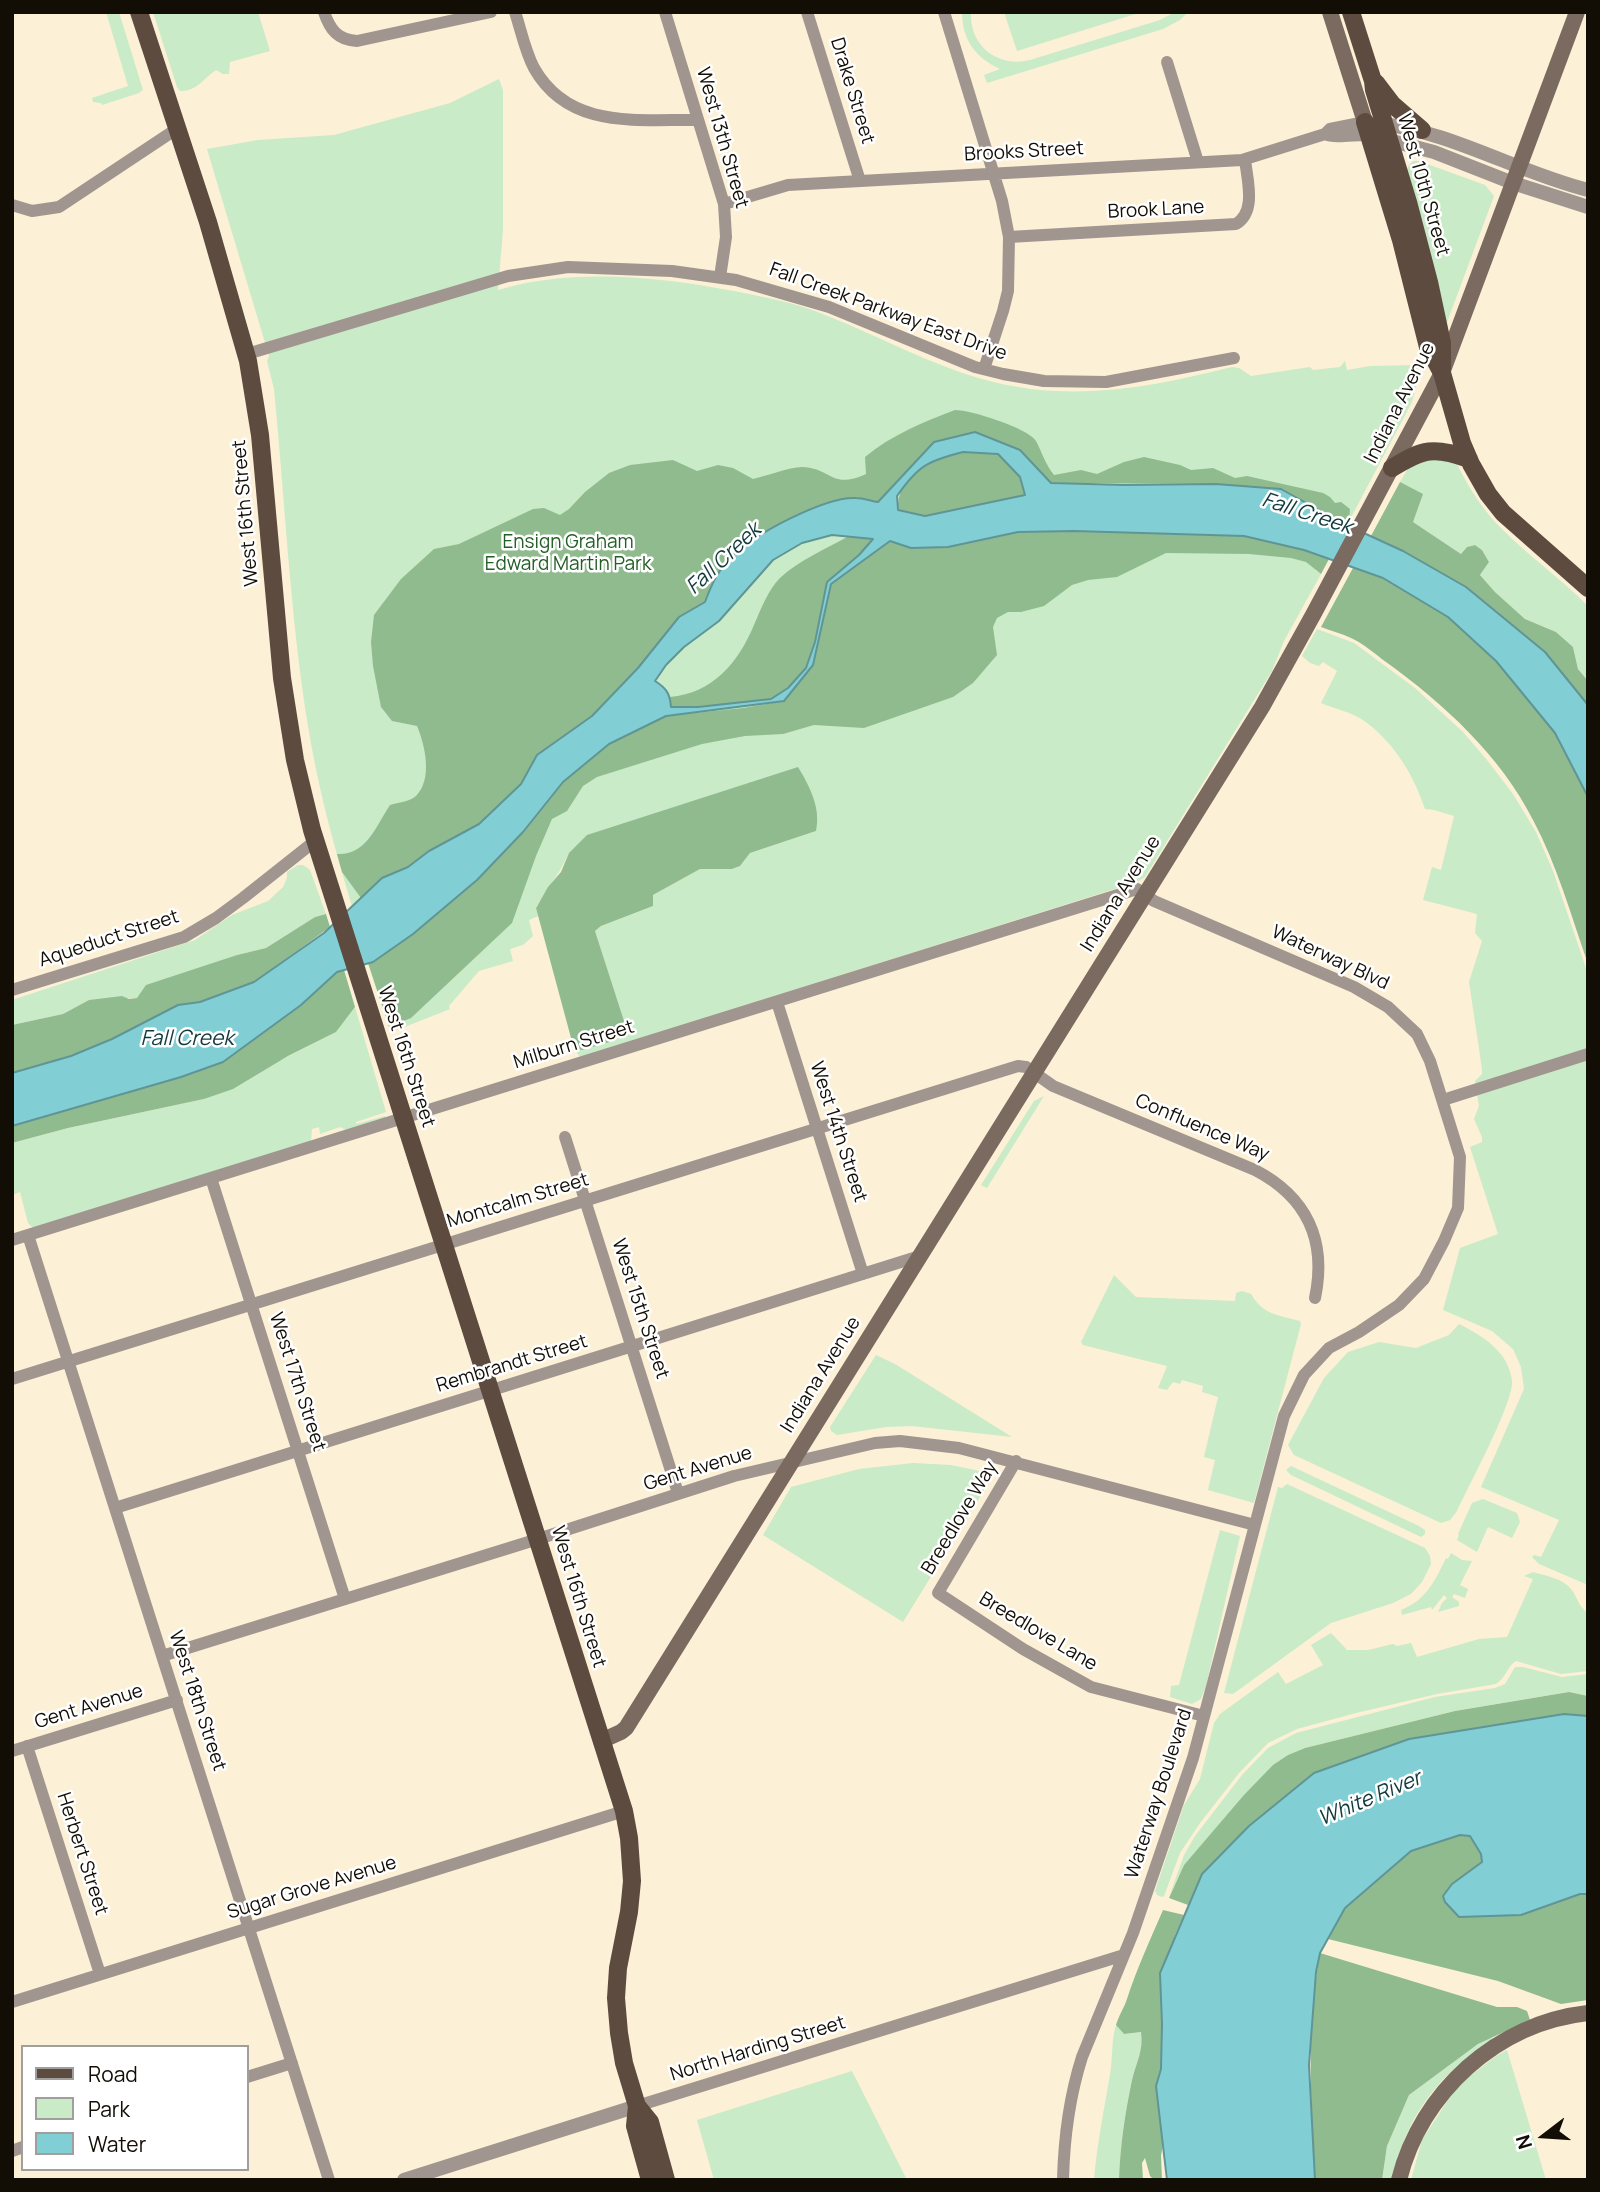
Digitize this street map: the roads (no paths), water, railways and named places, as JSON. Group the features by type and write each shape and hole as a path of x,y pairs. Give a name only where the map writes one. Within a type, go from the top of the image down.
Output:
{"main road":[{"name":"West 16th Street","path":"139,12 210,228 247,354 260,435 284,690 295,760 315,841 624,1811 630,1846 632,1890 618,1968 616,1998 622,2054 637,2106 635,2126 650,2180"},
{"path":"1330,12 1377,130"},
{"name":"West 10th Street","path":"1351,12 1373,80 1377,130 1408,202 1442,343 1442,373 1469,459 1485,489 1503,513 1588,587"},
{"name":"Indiana Avenue","path":"601,1741 625,1728 1262,707 1442,373 1577,12"},
{"path":"1373,80 1392,104 1422,130"},
{"path":"1392,468 1429,450 1469,459"},
{"path":"1399,2180 1410,2147 1428,2111 1444,2089 1465,2068 1490,2050 1531,2029 1570,2015 1588,2013"},
{"name":"West 16th Street","path":"637,2106 650,2122 666,2180"}],"street":[{"path":"324,12 335,34 357,41 491,12"},
{"path":"515,12 530,60 539,76 559,98 574,107 594,116 611,119 698,120"},
{"name":"West 13th Street","path":"665,12 724,204 726,237 720,277"},
{"name":"Drake Street","path":"807,12 860,181"},
{"path":"944,12 994,173 1009,237 1007,291 984,369"},
{"path":"1167,62 1198,162"},
{"path":"12,205 32,211 59,206 178,128"},
{"path":"1377,130 1422,130 1569,186 1588,190"},
{"path":"1377,130 1513,183 1588,207"},
{"name":"Brooks Street","path":"724,204 788,185 1245,159 1325,134 1332,138 1377,130"},
{"name":"Brook Lane","path":"1009,237 1233,225 1243,218 1248,210 1245,159"},
{"name":"Fall Creek Parkway East Drive","path":"247,354 508,276 568,267 635,268 720,277 820,304 984,369 1044,381 1106,382 1234,358"},
{"name":"Aqueduct Street","path":"12,990 184,937 243,898 315,841"},
{"name":"Milburn Street","path":"12,1240 1137,888 1144,895"},
{"name":"Waterway Blvd","path":"1144,895 1354,987 1388,1007 1416,1034 1430,1061 1460,1157 1458,1208 1424,1279 1399,1305 1329,1348 1304,1375 1284,1416"},
{"name":"West 14th Street","path":"777,1002 863,1274"},
{"path":"1443,1100 1588,1054"},
{"name":"Montcalm Street","path":"12,1379 1018,1066 1034,1072"},
{"name":"Confluence Way","path":"1034,1072 1053,1086 1255,1170 1281,1186 1293,1198 1311,1227 1319,1262 1315,1298"},
{"name":"West 15th Street","path":"565,1137 678,1493"},
{"name":"West 17th Street","path":"211,1178 345,1599"},
{"name":"West 18th Street","path":"28,1235 328,2180"},
{"name":"Rembrandt Street","path":"116,1507 920,1256"},
{"name":"Waterway Boulevard","path":"1063,2180 1065,2134 1074,2082 1124,1955 1193,1758 1284,1416"},
{"name":"Gent Avenue","path":"162,1656 734,1476 875,1443 900,1441 959,1448 1255,1525"},
{"name":"Breedlove Way","path":"937,1594 1016,1461"},
{"name":"Breedlove Lane","path":"937,1594 1032,1655 1091,1687 1204,1716"},
{"name":"Gent Avenue","path":"12,1751 177,1700"},
{"name":"Herbert Street","path":"27,1746 100,1975"},
{"name":"Sugar Grove Avenue","path":"12,2002 624,1811"},
{"name":"North Harding Street","path":"404,2180 1124,1955"},
{"path":"248,2077 292,2063"}],"water":[{"name":"Fall Creek","path":"975,432 1020,450 1051,483 1216,484 1281,489 1342,523 1403,551 1466,587 1545,652 1588,705 1588,797 1555,733 1496,661 1448,617 1383,578 1304,550 1244,536 1074,531 1018,532 948,547 911,548 890,541 831,584 813,665 784,701 666,716 609,744 563,782 523,832 477,880 413,934 373,962 337,972 301,1005 223,1062 181,1077 12,1126 12,1073 71,1056 112,1039 178,1005 200,1002 254,982 324,933 382,878 408,867 429,851 479,824 521,784 537,755 592,716 638,668 679,617 705,602 721,569 739,550 770,529 826,503 856,498 878,502 934,442","holes":["963,452 998,454 1020,477 1025,495 925,516 898,510 897,496 918,471 940,458","832,535 873,539 859,555 827,582 815,642 806,668 788,688 771,699 698,707 671,707 667,691 655,681 666,665 684,647 719,621 773,560 802,543"]},
{"name":"White River","path":"1564,1714 1588,1716 1588,1894 1580,1894 1521,1915 1459,1917 1443,1896 1452,1884 1482,1862 1481,1854 1470,1836 1460,1835 1411,1851 1345,1908 1320,1953 1316,1972 1309,2065 1315,2180 1167,2180 1156,2086 1161,2069 1160,1973 1202,1874 1249,1826 1314,1773 1409,1739"}],"park label":[{"name":"Ensign Graham Edward Martin Park","path":"568,554"}]}
